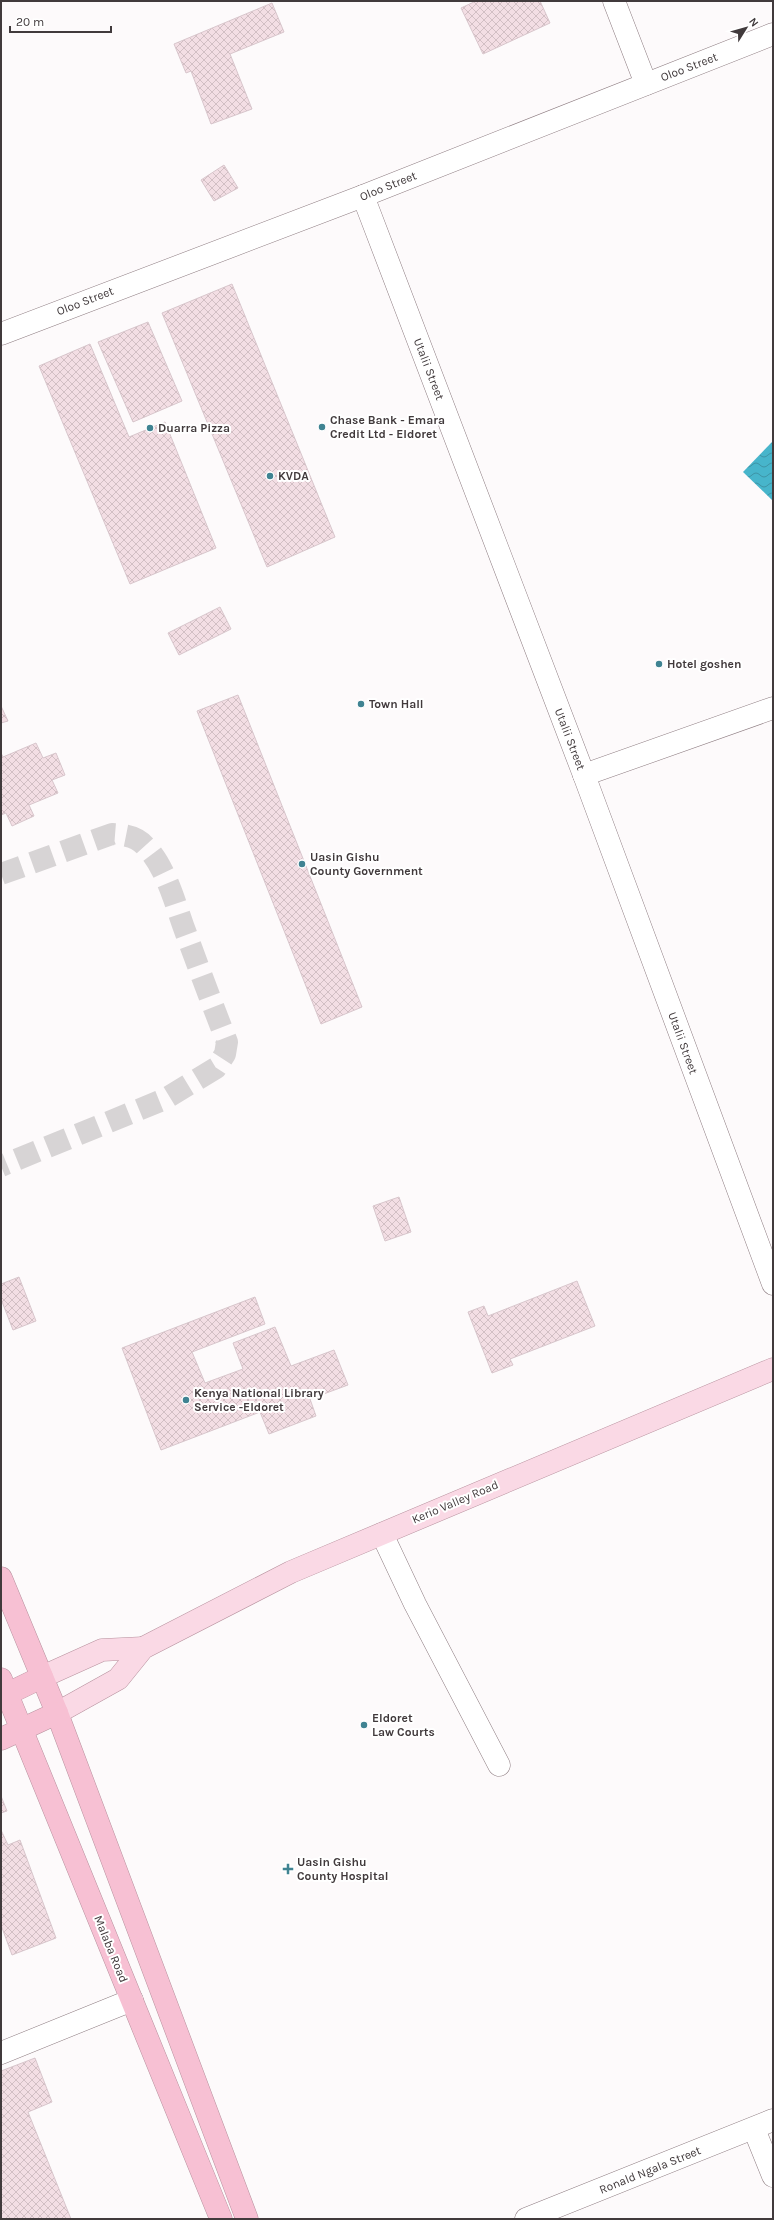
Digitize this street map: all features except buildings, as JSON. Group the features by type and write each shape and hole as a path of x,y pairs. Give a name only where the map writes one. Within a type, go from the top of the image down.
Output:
{"highway":[{"path":"1,1578 57,1713 247,2219"},
{"path":"3,1690 42,1677"},
{"name":"Malaba Road","path":"3,1690 22,1730 221,2219"},
{"path":"1,1739 57,1713"}],"main road":[{"name":"Kerio Valley Road","path":"143,1648 291,1572 773,1369"},
{"path":"42,1677 102,1650 143,1648"},
{"path":"57,1713 118,1679 143,1648"}],"street":[{"path":"614,1 646,84"},
{"name":"Oloo Street","path":"1,334 363,196 773,34"},
{"name":"Utalii Street","path":"363,196 584,775 773,1284"},
{"path":"584,775 773,708"},
{"path":"382,1534 415,1604 499,1765"},
{"path":"1,2053 132,2000"},
{"path":"763,2125 773,2176"},
{"name":"Ronald Ngala Street","path":"526,2219 763,2125"}],"water":[{"path":"773,441 773,501 743,472"}],"tunnel":[{"path":"1,874 112,834 138,840 152,854 169,885 227,1042 225,1054 216,1068 165,1099 1,1166"}],"place":[{"name":"Chase Bank - Emara Credit Ltd - Eldoret","path":"322,427"},
{"name":"Duarra Pizza","path":"150,428"},
{"name":"KVDA","path":"270,476"},
{"name":"Hotel goshen","path":"659,664"},
{"name":"Town Hall","path":"361,704"},
{"name":"Uasin Gishu County Government","path":"302,864"},
{"name":"Kenya National Library Service -Eldoret","path":"186,1400"},
{"name":"Eldoret Law Courts","path":"364,1725"},
{"name":"Uasin Gishu County Hospital","path":"288,1869"}]}
